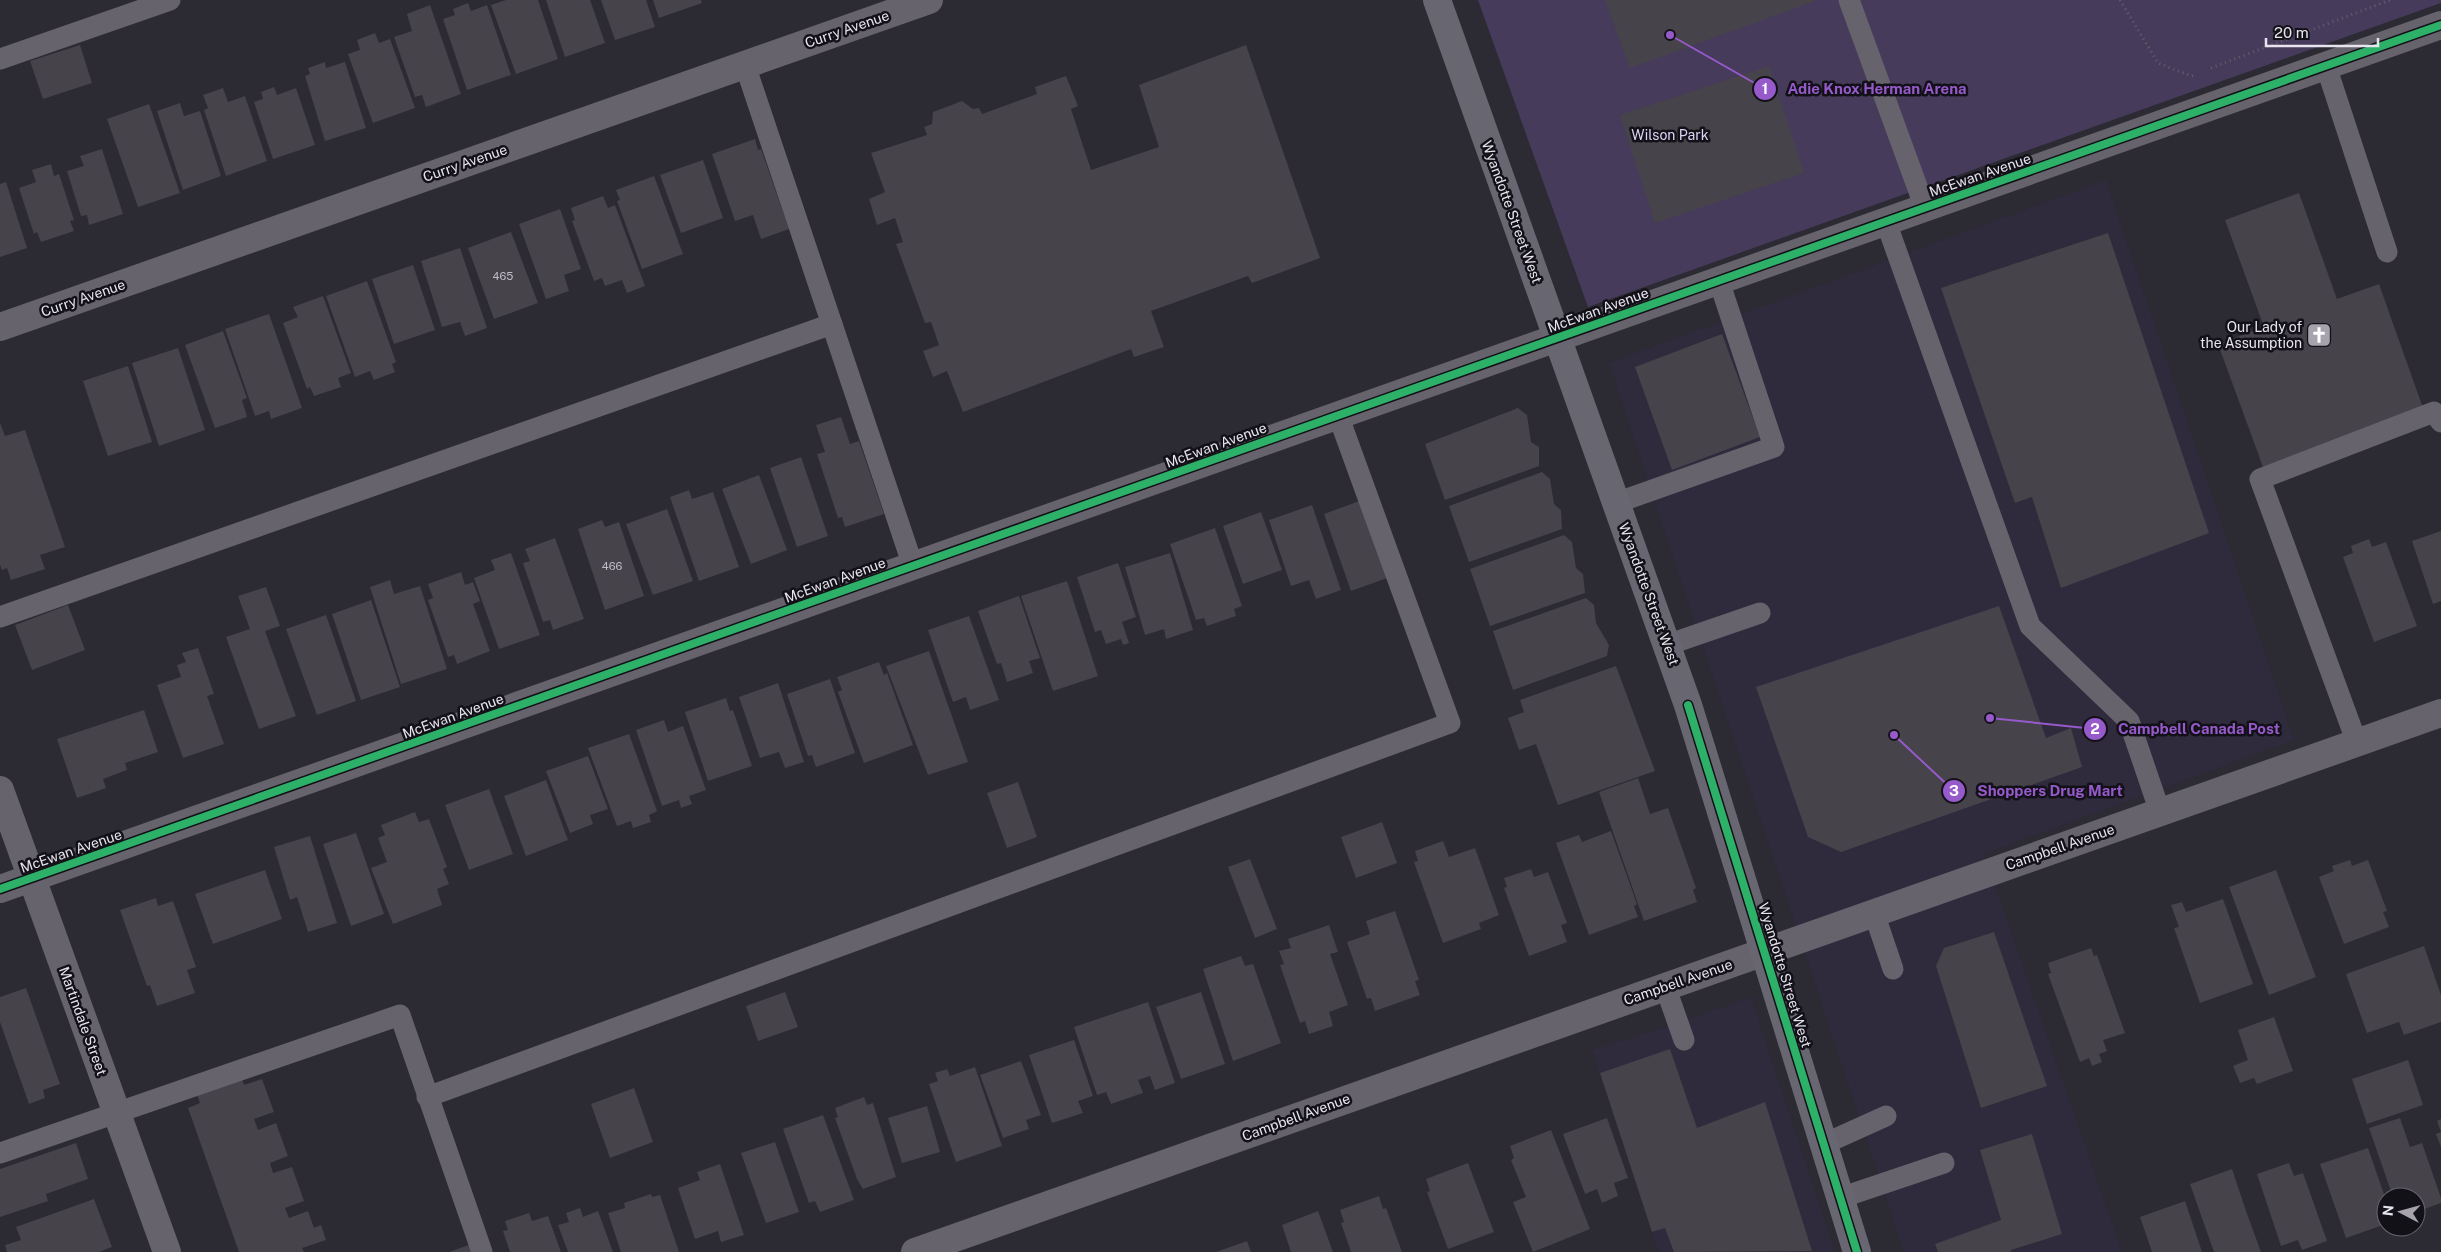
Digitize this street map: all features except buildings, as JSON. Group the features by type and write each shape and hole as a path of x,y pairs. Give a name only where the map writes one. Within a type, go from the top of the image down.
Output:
{"main road":[{"name":"Wyandotte Street West","path":"1437,0 1688,705 1857,1252"}],"street":[{"name":"Curry Avenue","path":"0,326 930,0"},
{"name":"McEwan Avenue","path":"0,889 2441,25"},
{"name":"Campbell Avenue","path":"916,1252 2441,713"},
{"name":"Martindale Street","path":"0,790 164,1251"}],"lane":[{"path":"0,59 170,0"},
{"path":"1849,0 1924,208"},
{"path":"744,65 913,566"},
{"path":"2326,66 2387,252"},
{"path":"1886,222 2030,626 2129,721 2160,812"},
{"path":"1616,503 1774,447 1719,281"},
{"path":"0,617 832,324"},
{"path":"2357,743 2260,479 2434,412 2441,422"},
{"path":"427,1097 1450,723 1338,415"},
{"path":"1666,645 1760,612"},
{"path":"1874,913 1893,969"},
{"path":"1665,986 1684,1040"},
{"path":"0,1153 400,1015 482,1252"},
{"path":"1824,1144 1886,1116"},
{"path":"1840,1198 1944,1163"}],"path":[{"path":"2120,0 2158,62 2191,76 2200,72"},
{"path":"2209,69 2390,0"}],"shaded area":[{"path":"2106,180 2294,740 1984,854 2122,1252 1904,1252 1609,363"},
{"path":"1751,997 1835,1252 1659,1252 1592,1050 1666,1027"}],"green space":[{"name":"Wilson Park","path":"1478,0 2441,0 2441,3 1588,307"}],"cycle path":[{"path":"0,889 2441,25"},
{"path":"1688,705 1857,1252"}],"place":[{"name":"Adie Knox Herman Arena","path":"1670,35"},
{"name":"Our Lady of the Assumption","path":"2319,335"},
{"name":"Campbell Canada Post","path":"1990,718"},
{"name":"Shoppers Drug Mart","path":"1894,735"}]}
